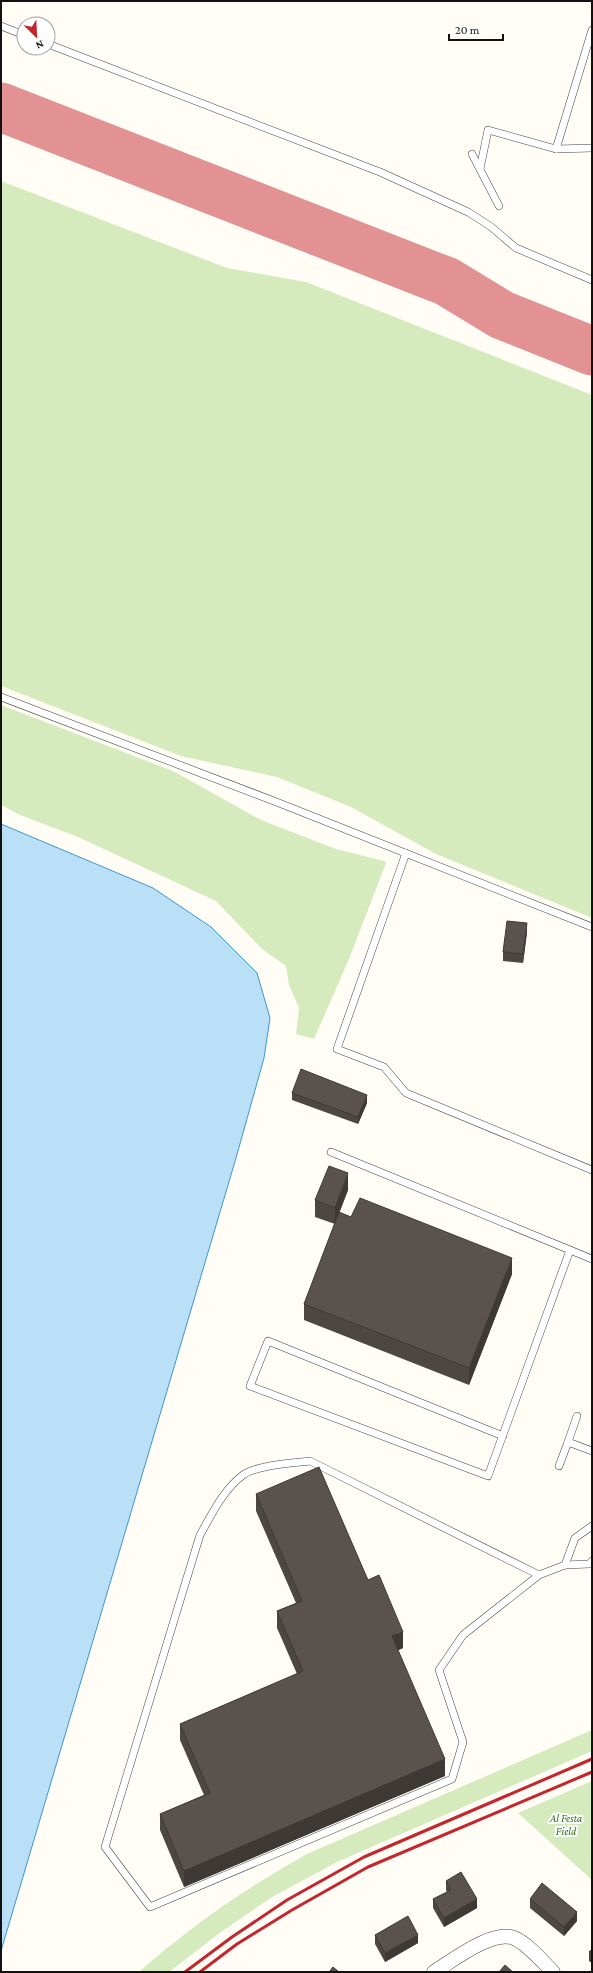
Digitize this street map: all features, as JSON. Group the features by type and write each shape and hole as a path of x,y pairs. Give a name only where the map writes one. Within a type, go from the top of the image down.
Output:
{"street":[{"path":"434,1972 484,1942 504,1935 514,1938 553,1972"}],"lane":[{"path":"1,26 16,31"},
{"path":"556,149 592,30"},
{"path":"56,47 380,172 468,212 490,226 516,248 592,280"},
{"path":"480,169 488,130 556,149 592,148"},
{"path":"472,154 499,206"},
{"path":"1,697 406,853 592,927"},
{"path":"406,853 337,1049 384,1067 406,1093 592,1170"},
{"path":"331,1152 592,1259"},
{"path":"503,1436 268,1341 250,1386 488,1476 503,1436 570,1250"},
{"path":"559,1466 577,1416"},
{"path":"568,1442 592,1451"},
{"path":"539,1575 310,1461 278,1463 244,1474 224,1494 200,1536 105,1847 150,1907 452,1779 463,1742 439,1670 463,1635 539,1575 565,1565 589,1564 592,1561"},
{"path":"565,1565 575,1538 592,1526"}],"green space":[{"path":"1,181 227,268 306,282 592,395 592,918 436,854 351,807 277,777 181,756 1,686"},
{"path":"1,705 173,771 261,820 336,849 384,861 386,863 349,959 314,1039 296,1034 299,1008 289,985 286,966 262,949 216,901 78,837 20,815 1,805"},
{"path":"592,1730 592,1751 339,1861 272,1897 221,1932 169,1972 139,1972 199,1923 220,1908 262,1880 307,1854"},
{"name":"Al Festa Field","path":"592,1781 592,1880 518,1813"}],"water":[{"path":"1,824 153,888 211,927 257,973 270,1018 264,1058 236,1158 1,1951"}],"building":[{"path":"507,921 527,923 523,954 503,952"},
{"path":"301,1069 367,1095 358,1117 292,1093"},
{"path":"329,1166 348,1173 335,1208 315,1200"},
{"path":"360,1198 512,1258 469,1368 304,1304 339,1212 351,1217"},
{"path":"319,1467 368,1580 379,1575 403,1632 392,1636 445,1759 184,1871 160,1814 210,1793 180,1724 303,1671 277,1611 302,1601 256,1494"},
{"path":"461,1872 477,1899 444,1918 433,1899 451,1890 446,1881"},
{"path":"542,1883 577,1912 564,1927 530,1899"},
{"path":"408,1916 418,1935 385,1953 375,1935"},
{"path":"505,1965 513,1972 499,1972"},
{"path":"333,1967 339,1972 329,1972"}],"taxiway":[{"path":"1,107 446,281 502,315 592,351"}],"railway":[{"path":"185,1972 232,1937 287,1900 364,1857 592,1759"},
{"path":"200,1972 237,1944 292,1910 368,1867 592,1772"}]}
